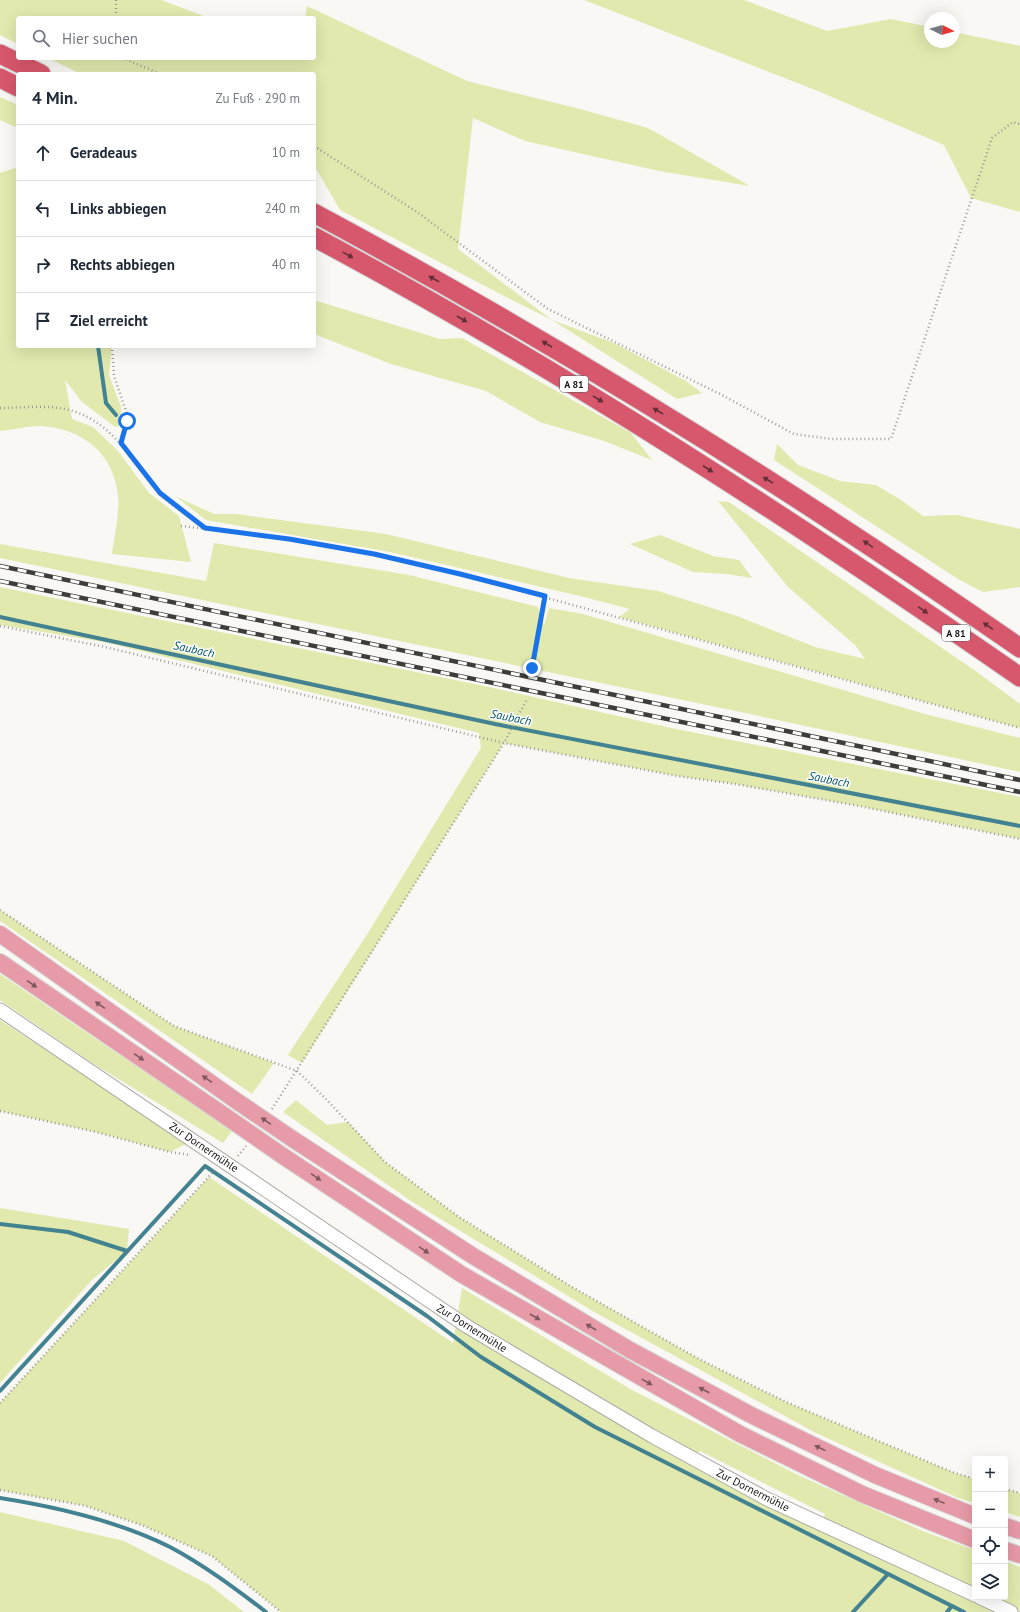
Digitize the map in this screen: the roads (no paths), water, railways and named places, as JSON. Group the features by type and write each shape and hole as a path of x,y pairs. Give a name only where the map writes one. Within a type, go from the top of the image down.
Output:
{"highway":[{"path":"0,54 37,72"},
{"path":"0,78 16,86"},
{"name":"A 81","path":"316,214 497,315 802,500 1020,648"},
{"name":"A 81","path":"316,238 474,326 593,396 891,588 1020,678"}],"main road":[{"path":"0,934 294,1140 473,1256 630,1350 751,1415 875,1475 972,1515"},
{"path":"0,962 283,1156 461,1274 740,1434 862,1494 972,1539"},
{"path":"1008,1527 1020,1531"},
{"path":"1008,1551 1020,1555"}],"street":[{"name":"Zur Dornermühle","path":"0,1010 475,1331 652,1436 768,1499 972,1594"},
{"path":"985,1600 1011,1612"}],"waterway":[{"path":"98,348 106,403 116,415"},
{"name":"Saubach","path":"0,617 495,724 1020,826"},
{"path":"0,1391 205,1166 427,1316 481,1357 595,1427 964,1612"},
{"path":"0,1224 68,1232 127,1251"},
{"path":"0,1498 87,1516 108,1522 150,1538 170,1547 207,1569 266,1612"},
{"path":"853,1612 888,1574"},
{"path":"947,1612 952,1606"}],"railway":[{"path":"0,566 1020,780"},
{"path":"0,581 1020,792"}]}
